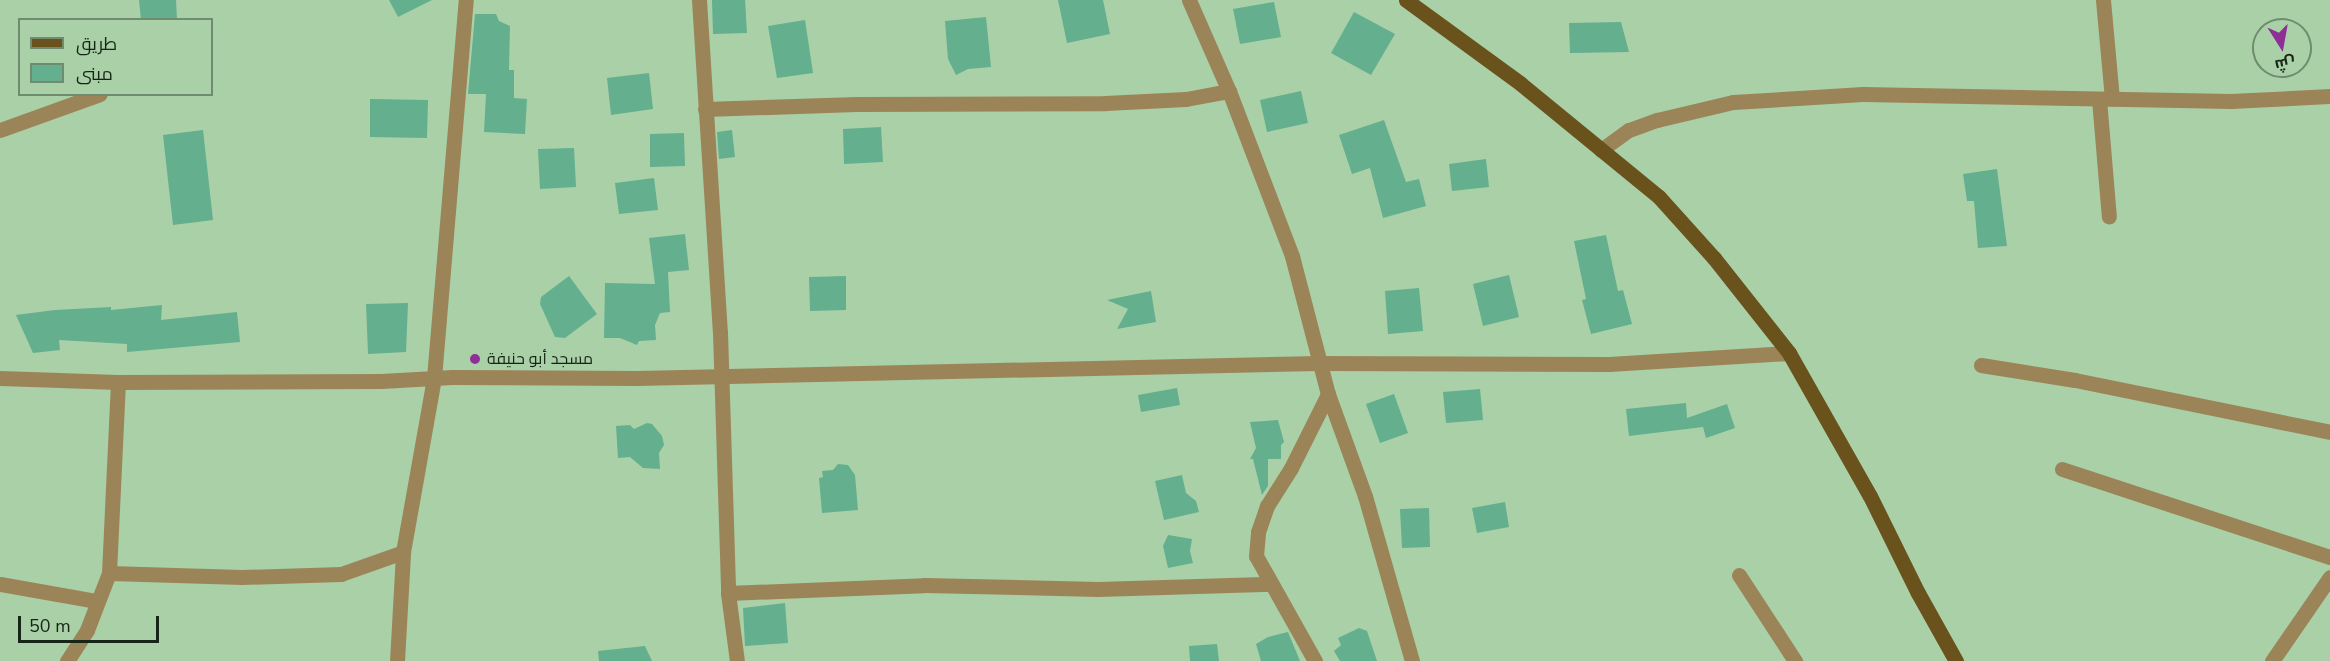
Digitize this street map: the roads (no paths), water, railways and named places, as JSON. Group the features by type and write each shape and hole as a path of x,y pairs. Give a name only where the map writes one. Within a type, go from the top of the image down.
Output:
{"main road":[{"path":"1406,0 1521,84 1659,197 1714,258 1789,353 1870,496 1918,593 1956,661"}],"street":[{"path":"397,661 403,552 434,378 466,0"},
{"path":"699,0 721,376 728,593 737,661"},
{"path":"1189,0 1229,91 1292,256 1328,394 1365,496 1412,661"},
{"path":"2103,0 2109,217"},
{"path":"705,109 857,104 1105,103 1186,99 1229,91"},
{"path":"1601,150 1629,130 1657,120 1733,102 1905,94 2231,101 2330,96"},
{"path":"0,130 94,96"},
{"path":"0,378 118,382 381,381 434,378 721,376 1319,363 1609,364 1789,353"},
{"path":"1982,365 2074,380 2330,432"},
{"path":"67,661 87,630 96,601 109,573 118,382"},
{"path":"1314,661 1290,613 1256,556 1258,532 1267,506 1291,468 1328,394"},
{"path":"2062,469 2330,557"},
{"path":"109,573 242,577 341,574 403,552"},
{"path":"1739,575 1795,661"},
{"path":"2272,661 2330,577"},
{"path":"0,584 96,601"},
{"path":"728,593 948,585 1098,589 1271,584"}],"place":[{"name":"مسجد أبو حنيفة","path":"475,359"}]}
